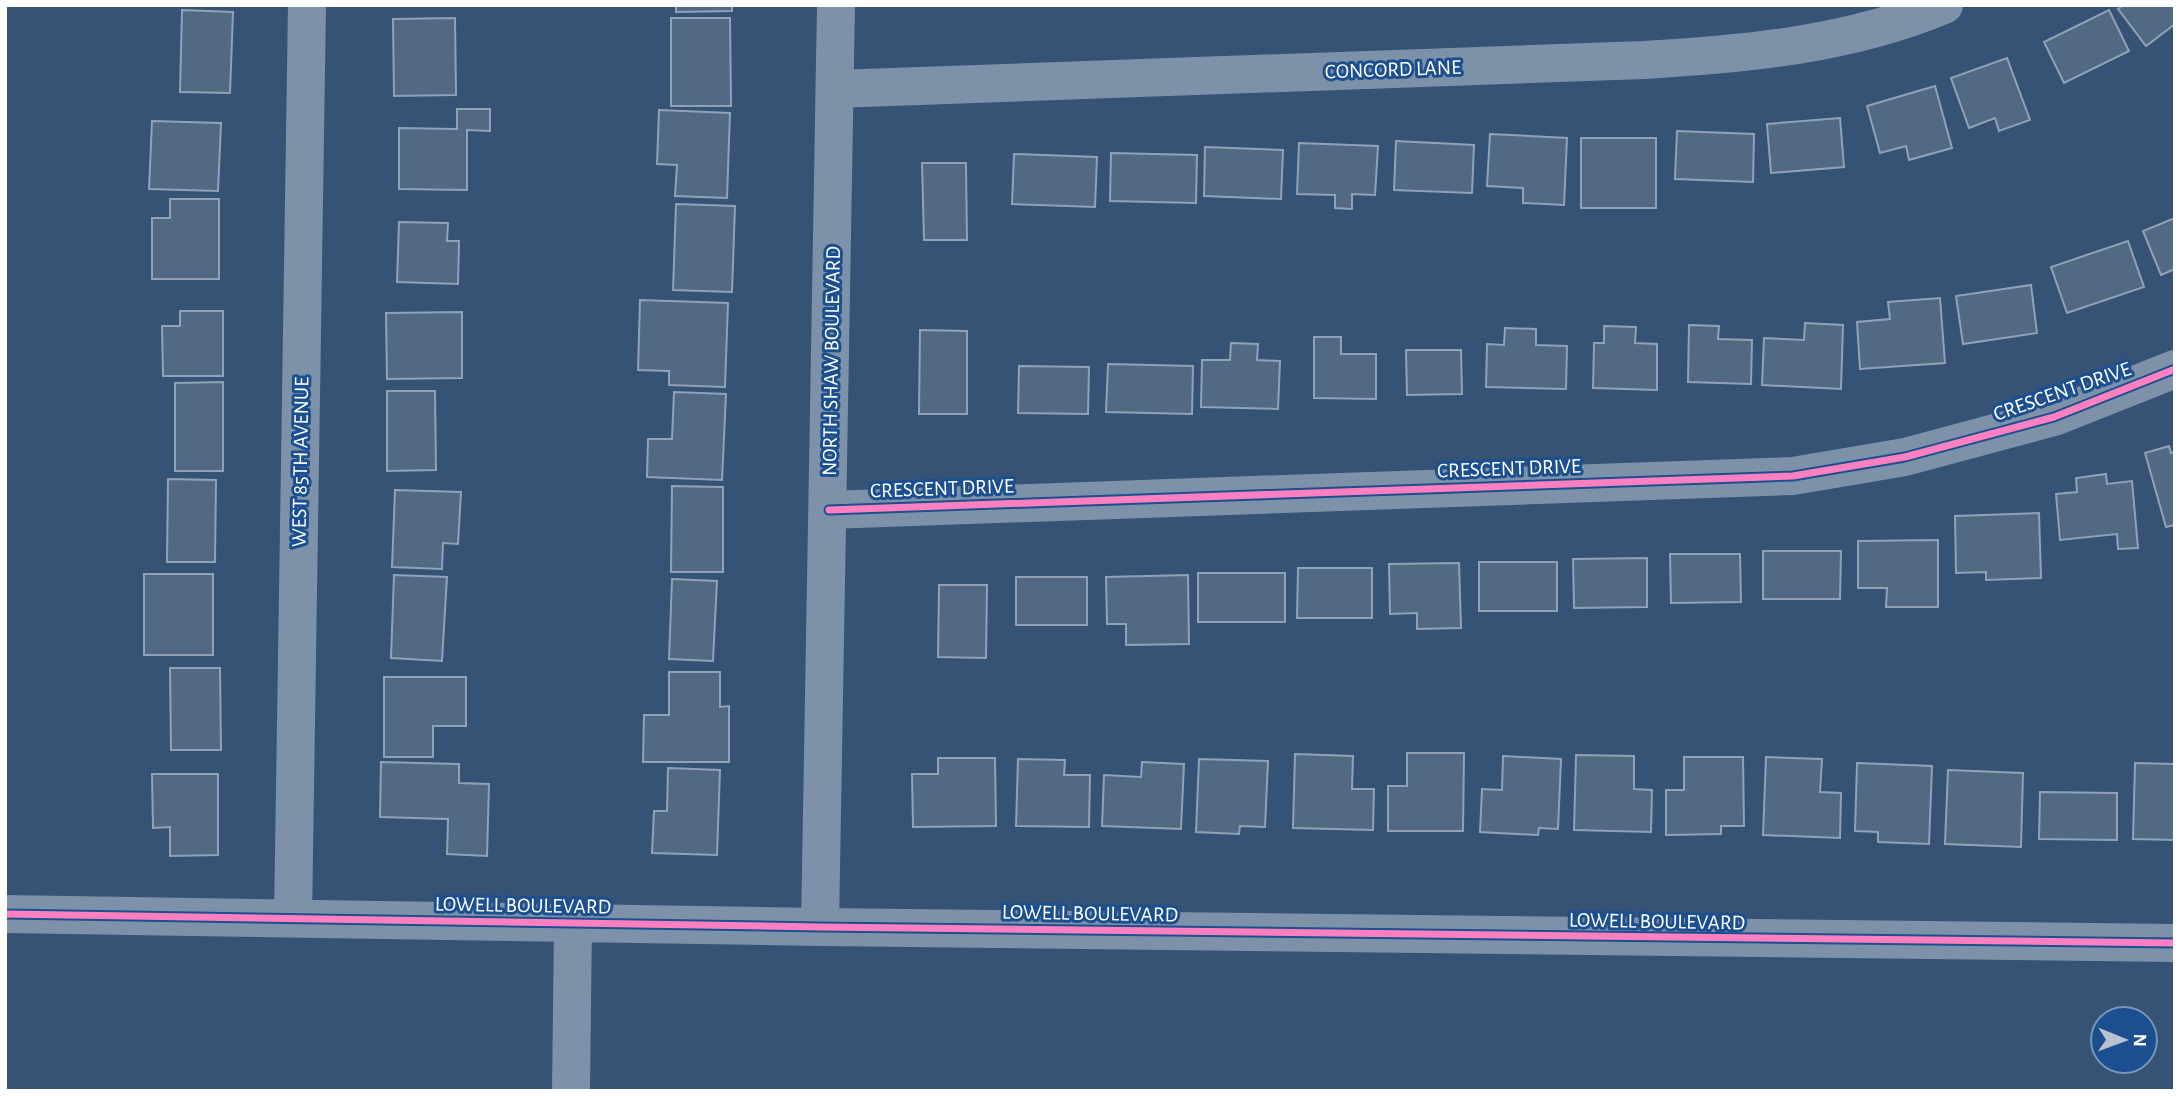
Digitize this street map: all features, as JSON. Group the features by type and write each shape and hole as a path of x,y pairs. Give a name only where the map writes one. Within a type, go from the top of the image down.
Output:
{"street":[{"name":"WEST 85TH AVENUE","path":"293,918 307,5"},
{"name":"NORTH SHAW BOULEVARD","path":"820,928 836,5"},
{"name":"CONCORD LANE","path":"835,89 1720,55 1833,40 1944,5"},
{"name":"CRESCENT DRIVE","path":"829,510 1793,476 1905,457 2054,417 2175,369"},
{"name":"LOWELL BOULEVARD","path":"5,914 820,928 2175,943"},
{"path":"571,1091 573,923"}],"building":[{"path":"676,5 732,5 732,11 676,12"},
{"path":"2123,5 2175,5 2175,24 2146,46 2118,9"},
{"path":"182,10 233,12 230,93 180,92"},
{"path":"2109,10 2129,51 2064,83 2044,42"},
{"path":"455,18 456,95 394,96 393,19"},
{"path":"671,18 730,18 731,106 671,106"},
{"path":"2007,58 2030,120 1999,131 1995,118 1969,128 1951,78"},
{"path":"1935,86 1952,148 1909,160 1906,146 1880,153 1867,106"},
{"path":"457,109 490,109 490,131 467,130 467,190 399,189 399,128 457,129"},
{"path":"659,110 730,113 727,198 675,196 677,165 657,164"},
{"path":"1840,118 1844,167 1771,173 1767,124"},
{"path":"152,121 221,123 218,191 149,189"},
{"path":"1677,131 1754,134 1753,182 1675,179"},
{"path":"1490,134 1567,138 1564,205 1523,203 1523,188 1487,186"},
{"path":"1581,138 1656,138 1656,208 1581,208"},
{"path":"1396,141 1474,145 1472,193 1394,190"},
{"path":"1299,143 1378,146 1375,195 1352,194 1352,209 1335,208 1335,195 1297,194"},
{"path":"1205,147 1283,150 1281,199 1204,196"},
{"path":"1111,153 1197,155 1196,203 1110,201"},
{"path":"1014,154 1097,157 1095,207 1012,204"},
{"path":"922,163 966,163 967,240 924,240"},
{"path":"170,199 219,199 219,279 152,279 152,218 170,218"},
{"path":"676,204 735,206 732,292 673,290"},
{"path":"2175,218 2175,269 2161,275 2143,231"},
{"path":"399,222 448,223 447,241 459,241 458,284 397,282"},
{"path":"2128,241 2144,287 2067,313 2051,267"},
{"path":"2031,285 2037,333 1963,344 1956,296"},
{"path":"1940,298 1945,363 1860,369 1857,322 1890,319 1888,302"},
{"path":"640,300 728,303 725,387 669,385 669,371 638,370"},
{"path":"180,311 223,311 223,376 163,376 162,326 180,326"},
{"path":"462,312 462,378 387,379 386,313"},
{"path":"1805,323 1843,325 1841,389 1762,385 1764,338 1804,340"},
{"path":"1689,325 1719,326 1718,339 1752,340 1751,384 1688,382"},
{"path":"1604,326 1636,327 1635,343 1657,344 1657,390 1593,388 1594,343 1604,343"},
{"path":"1505,328 1536,329 1536,345 1567,346 1566,389 1486,387 1487,344 1504,345"},
{"path":"920,330 967,331 967,414 919,414"},
{"path":"1314,337 1341,337 1341,354 1376,354 1376,399 1314,398"},
{"path":"1231,343 1258,344 1257,360 1280,361 1278,409 1201,407 1202,360 1230,360"},
{"path":"1406,350 1461,350 1462,394 1407,395"},
{"path":"1108,364 1193,366 1192,414 1106,412"},
{"path":"1019,366 1089,367 1088,414 1018,413"},
{"path":"223,382 223,471 175,471 175,383"},
{"path":"387,391 435,391 436,470 387,471"},
{"path":"674,392 726,394 722,480 647,477 648,439 672,439"},
{"path":"2169,446 2171,453 2175,452 2175,525 2166,527 2145,453"},
{"path":"2106,474 2107,484 2132,481 2138,548 2118,549 2117,534 2060,540 2056,494 2077,492 2076,478"},
{"path":"168,479 216,480 215,562 167,562"},
{"path":"672,486 723,487 723,572 671,572"},
{"path":"395,490 461,492 458,544 443,543 442,569 392,567"},
{"path":"2039,513 2041,578 1986,580 1986,572 1956,573 1955,516"},
{"path":"1938,540 1938,607 1886,607 1887,588 1858,588 1858,541"},
{"path":"1763,551 1841,551 1840,599 1763,599"},
{"path":"1670,554 1740,554 1741,602 1671,603"},
{"path":"1647,558 1647,607 1574,608 1573,559"},
{"path":"1479,562 1557,562 1557,611 1479,611"},
{"path":"1459,563 1461,628 1417,629 1417,613 1390,614 1389,564"},
{"path":"1298,568 1372,568 1372,618 1297,618"},
{"path":"1198,573 1285,573 1285,622 1198,622"},
{"path":"144,574 213,574 213,655 144,655"},
{"path":"394,575 447,577 442,661 391,658"},
{"path":"1188,575 1189,644 1126,645 1126,624 1107,624 1106,577"},
{"path":"1016,577 1087,577 1087,625 1016,625"},
{"path":"672,579 717,581 713,661 669,659"},
{"path":"939,585 987,585 986,658 938,657"},
{"path":"170,668 220,668 221,750 171,750"},
{"path":"669,672 720,672 720,707 729,706 729,762 643,762 644,715 669,715"},
{"path":"384,677 466,677 466,726 433,726 433,757 384,757"},
{"path":"1407,753 1464,753 1463,831 1388,831 1388,786 1407,786"},
{"path":"1295,754 1353,756 1352,789 1374,789 1373,830 1293,828"},
{"path":"1576,755 1634,756 1634,789 1652,790 1651,832 1574,830"},
{"path":"1503,756 1561,759 1558,829 1539,828 1538,835 1480,832 1482,789 1502,790"},
{"path":"1684,757 1743,757 1744,826 1721,826 1721,834 1666,835 1666,790 1684,790"},
{"path":"1766,757 1822,759 1820,792 1841,793 1840,838 1763,835"},
{"path":"938,758 995,758 996,826 913,827 912,774 938,774"},
{"path":"1018,759 1065,760 1064,775 1090,775 1089,827 1016,826"},
{"path":"1199,759 1268,761 1265,827 1240,826 1239,834 1196,832"},
{"path":"381,762 459,764 459,783 489,784 487,856 447,854 448,819 380,817"},
{"path":"1142,762 1184,764 1181,829 1102,826 1104,775 1141,777"},
{"path":"1857,763 1932,766 1929,844 1878,842 1878,832 1855,831"},
{"path":"2135,763 2175,764 2175,840 2133,839"},
{"path":"668,768 720,770 717,855 652,853 654,811 667,811"},
{"path":"1948,770 2023,773 2021,847 1945,844"},
{"path":"152,774 218,774 218,855 170,856 170,827 153,828"},
{"path":"2040,792 2117,793 2117,840 2039,839"}],"cycle path":[{"path":"829,510 1793,476 1905,457 2054,417 2175,369"},
{"path":"5,914 820,927 2175,943"}]}
